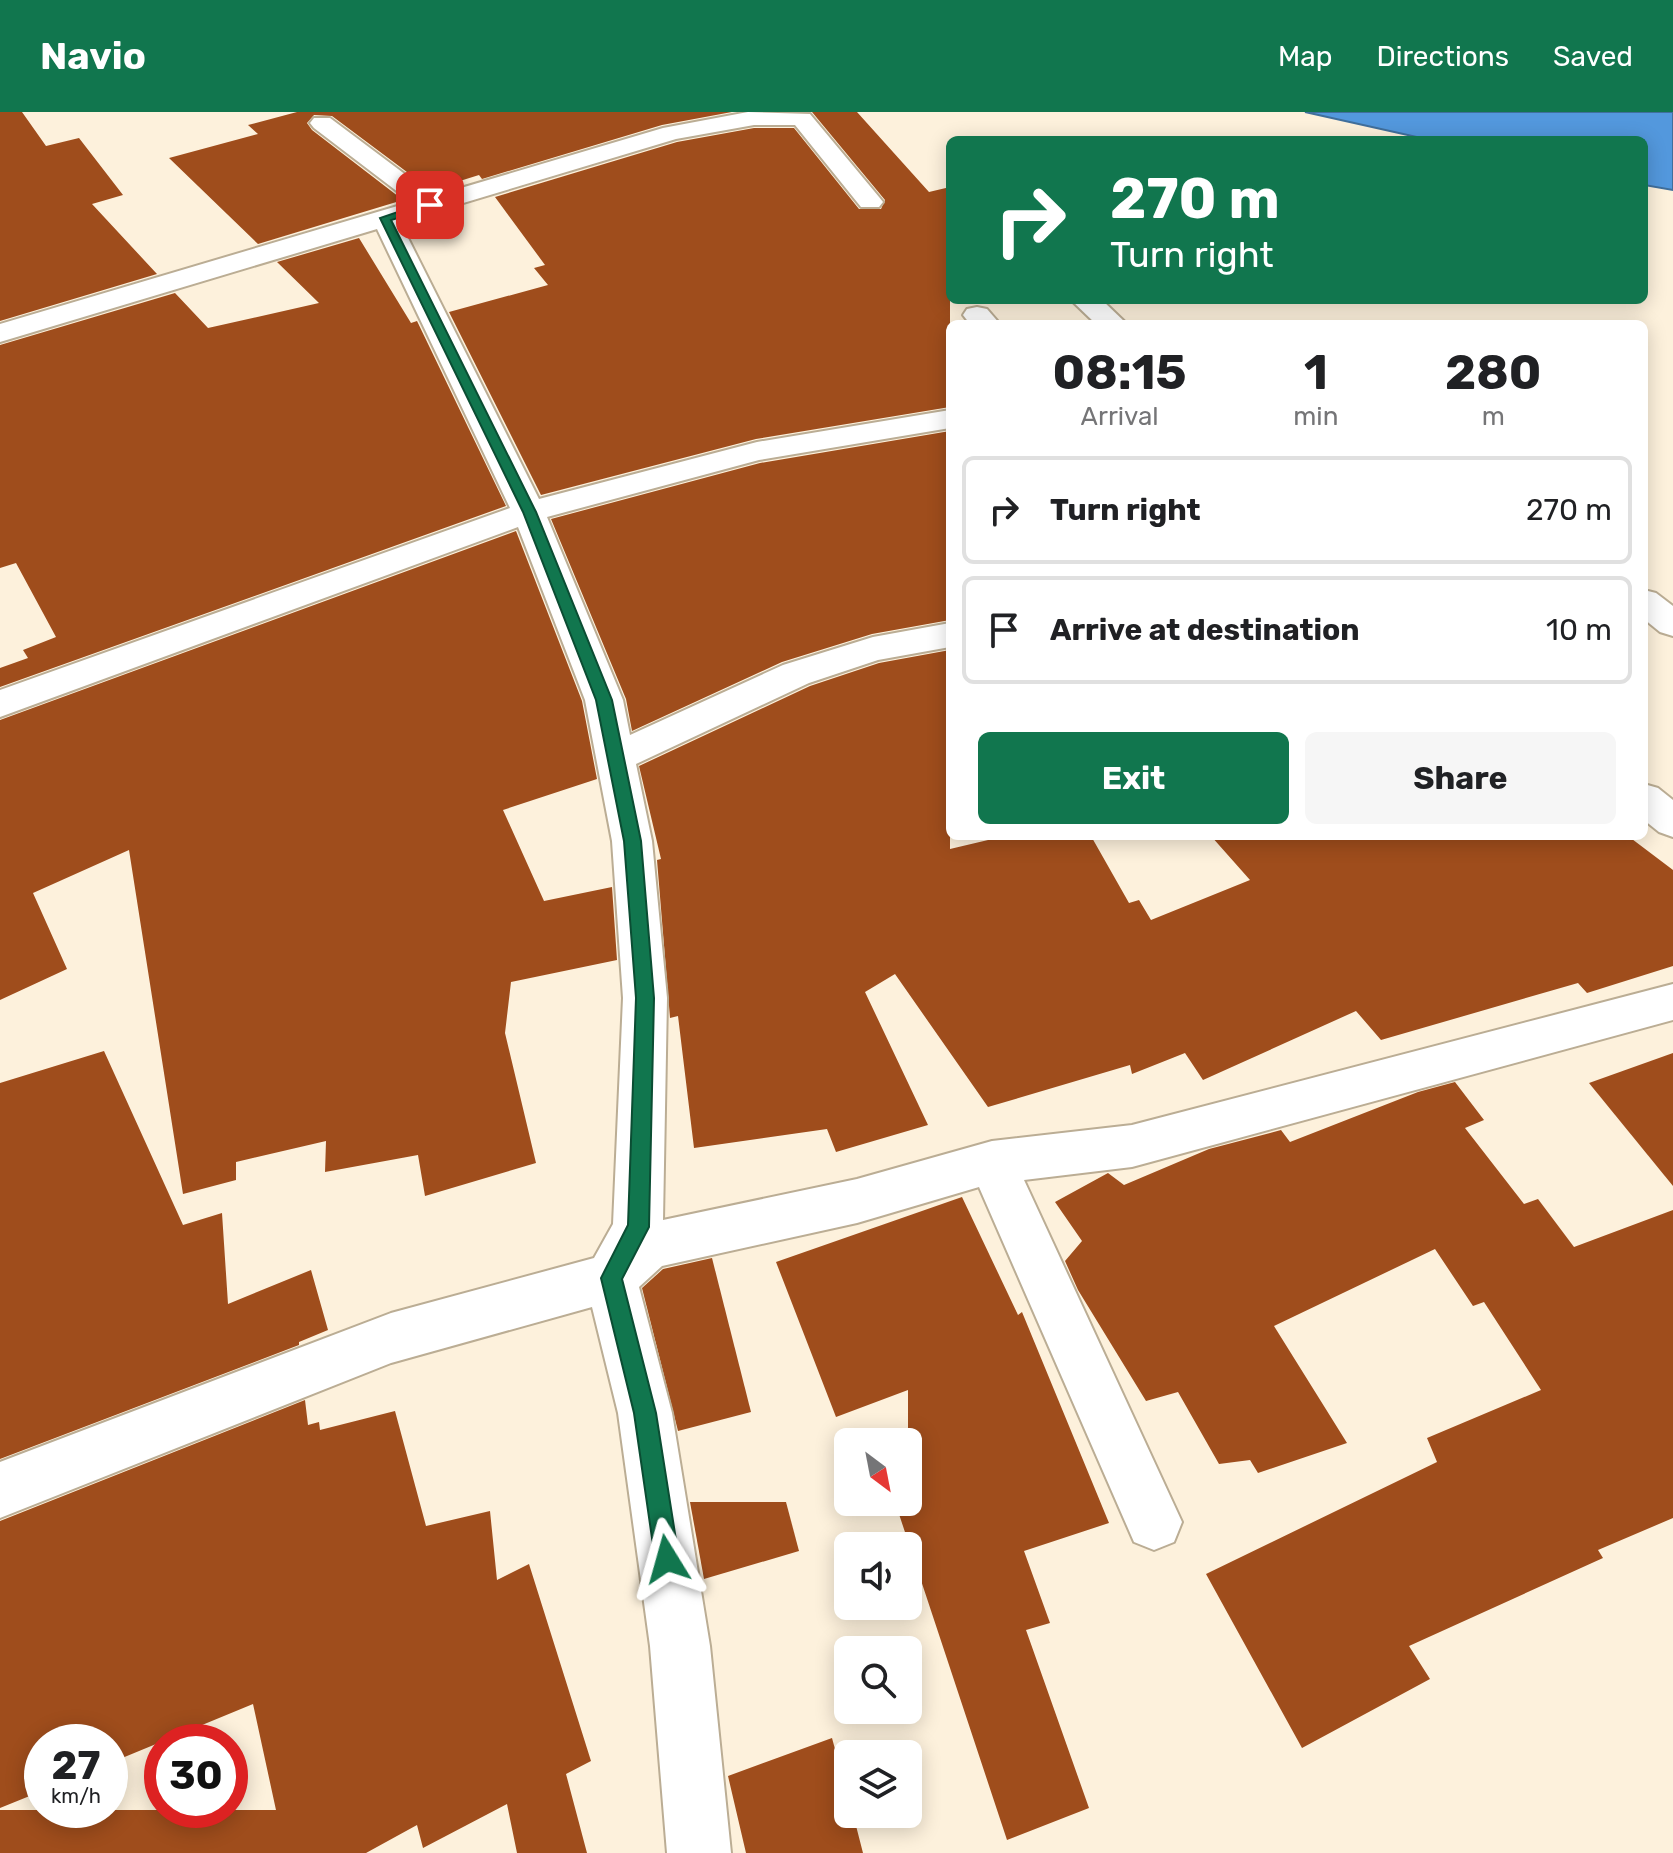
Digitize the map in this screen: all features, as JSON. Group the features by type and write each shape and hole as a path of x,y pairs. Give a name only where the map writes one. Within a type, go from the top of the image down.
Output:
{"street":[{"path":"0,333 671,133 713,124 787,115 808,122 870,202"},
{"path":"322,123 430,205"},
{"path":"385,218 529,512 604,700 632,841 645,998 638,1227 611,1278 645,1413 680,1646 699,1853"},
{"path":"1090,304 1108,320"},
{"path":"0,704 529,512 757,451 946,420"},
{"path":"1648,604 1673,624"},
{"path":"615,758 796,674 873,649 946,636"},
{"path":"1648,801 1673,822"},
{"path":"0,1490 391,1338 611,1278 649,1246 857,1201 992,1162 1132,1146 1673,1002"},
{"path":"992,1162 1154,1522"}],"water":[{"path":"1305,112 1673,112 1673,190 1648,186 1648,136 1412,136"}],"building":[{"path":"0,112 22,112 46,146 79,138 123,195 92,204 157,274 0,321"},
{"path":"297,112 732,112 662,125 482,179 479,175 431,190 332,116 314,115 307,123 312,130 403,200 258,244 169,158 258,134 248,125"},
{"path":"812,112 857,112 929,192 946,188 946,304 950,304 950,320 946,320 946,408 756,439 541,495 449,312 548,285 534,268 545,265 495,197 677,142 754,128 794,128 859,209 881,209 885,200"},
{"path":"359,238 411,323 417,321 506,506 0,687 0,668 28,658 23,650 56,637 16,563 0,568 0,345 175,293 208,328 319,303 277,262"},
{"path":"946,432 946,621 872,634 782,662 632,731 626,699 551,519 760,463"},
{"path":"516,531 582,701 597,779 503,810 544,901 612,887 617,960 511,982 505,1033 536,1163 425,1196 418,1155 325,1172 326,1141 236,1162 236,1180 183,1194 129,850 33,893 67,969 0,1000 0,720"},
{"path":"946,651 946,840 950,840 950,849 988,840 1093,840 1129,903 1139,900 1151,920 1250,880 1215,840 1633,840 1673,870 1673,966 1587,993 1578,983 1381,1040 1356,1011 1203,1080 1185,1053 1132,1074 1130,1065 988,1107 895,974 865,992 928,1125 836,1152 827,1129 694,1148 678,1016 670,1018 657,860 661,859 639,766 810,686 879,663"},
{"path":"104,1051 183,1225 222,1213 228,1304 311,1270 328,1330 299,1342 299,1345 0,1459 0,1083"},
{"path":"1673,1053 1673,1186 1589,1083"},
{"path":"1455,1082 1484,1120 1465,1128 1524,1204 1538,1199 1574,1247 1673,1210 1673,1518 1598,1550 1603,1558 1409,1646 1430,1679 1302,1748 1206,1574 1437,1462 1427,1438 1541,1390 1484,1302 1473,1306 1435,1249 1274,1326 1347,1443 1258,1473 1250,1460 1219,1464 1178,1392 1146,1401 1078,1290 1065,1261 1082,1241 1055,1202 1108,1173 1124,1185 1209,1149 1281,1130 1290,1142 1418,1092"},
{"path":"962,1197 1018,1315 1022,1312 1109,1523 1024,1551 1050,1623 1026,1630 1089,1808 1007,1840 922,1583 922,1532 905,1532 900,1516 922,1516 922,1428 908,1428 908,1390 836,1417 776,1262"},
{"path":"712,1258 751,1412 678,1431 642,1288 663,1269"},
{"path":"305,1400 308,1425 319,1422 320,1430 395,1411 426,1526 490,1511 497,1580 529,1564 591,1761 566,1774 587,1853 517,1853 507,1804 423,1848 417,1825 366,1853 0,1853 0,1810 24,1810 24,1828 128,1828 128,1810 144,1810 144,1828 248,1828 248,1810 276,1810 253,1704 205,1724 144,1724 144,1749 128,1756 128,1724 24,1724 24,1798 0,1808 0,1521"},
{"path":"690,1502 786,1502 799,1551 704,1579"},
{"path":"832,1738 834,1828 857,1828 863,1853 746,1853 728,1776"}],"route":[{"path":"430,205 385,218 529,512 604,700 632,841 645,998 638,1227 611,1278 645,1413 667,1559"}]}
